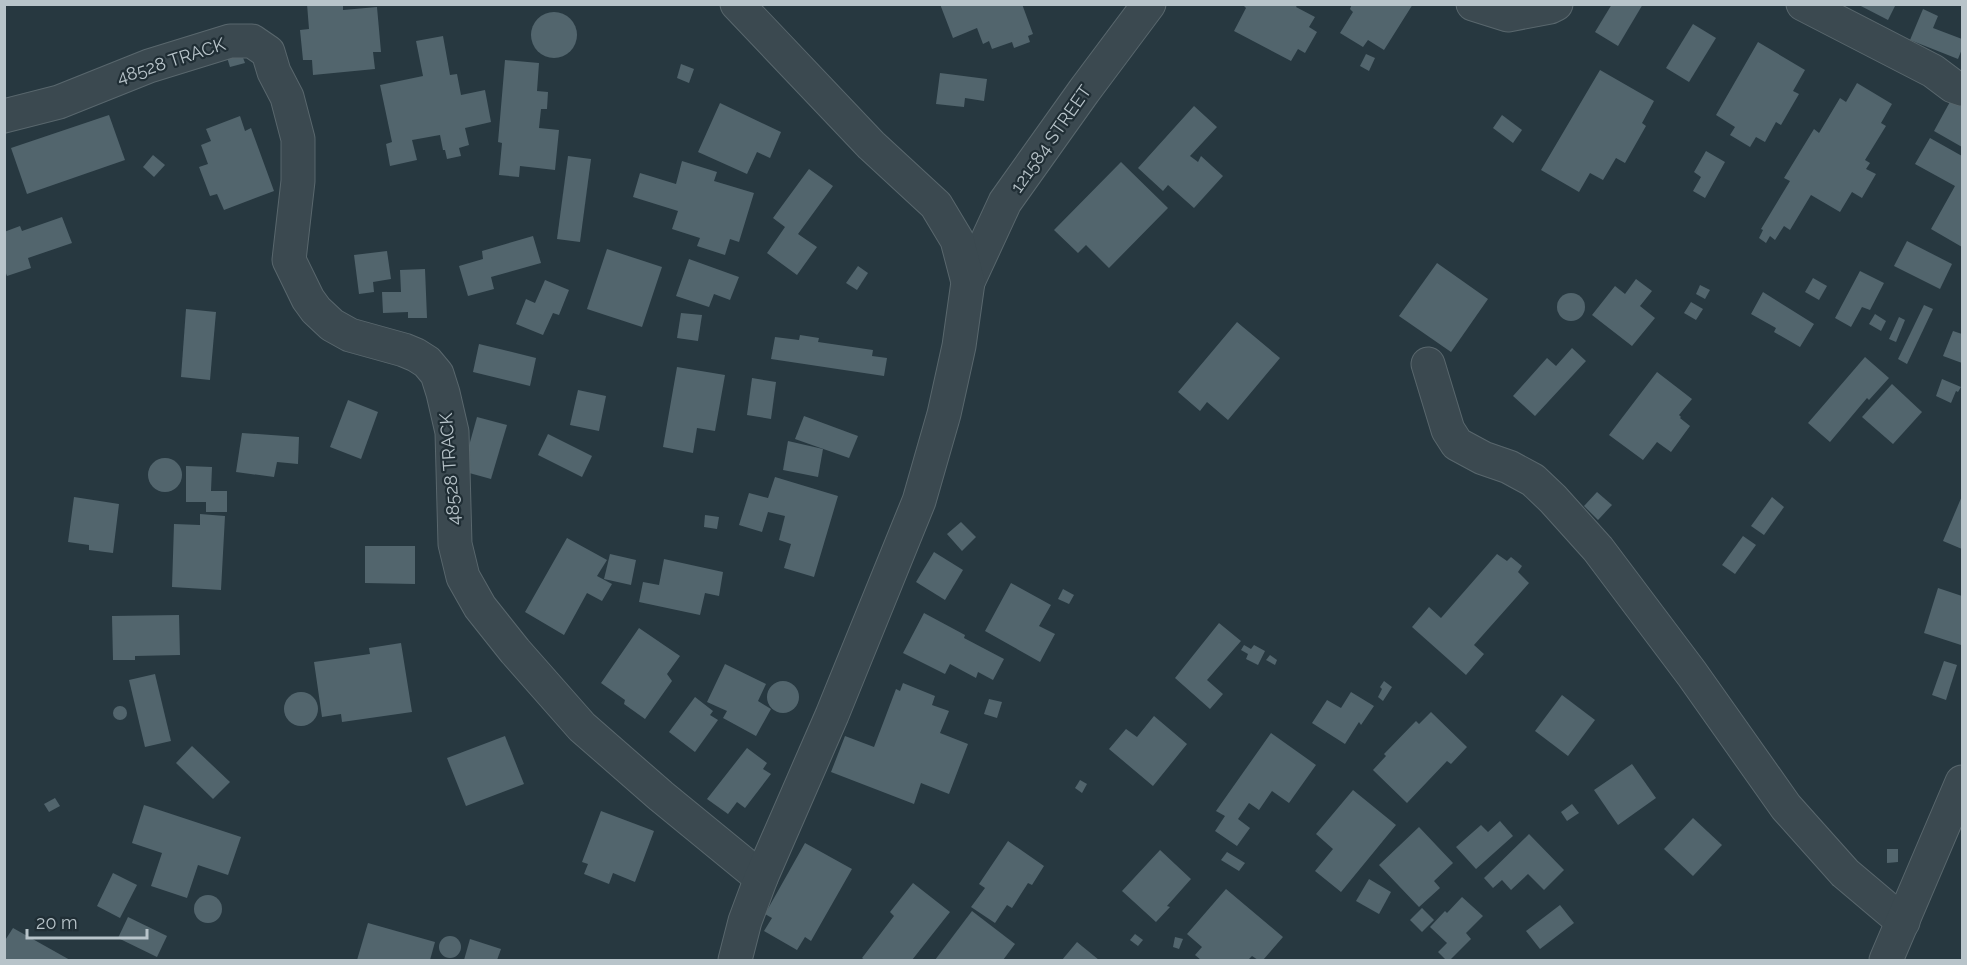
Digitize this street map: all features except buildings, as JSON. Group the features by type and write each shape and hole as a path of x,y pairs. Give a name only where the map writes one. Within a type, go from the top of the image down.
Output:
{"street":[{"path":"735,960 745,921 761,878 832,715 919,501 944,414 959,346 968,282 957,240 936,205 871,145 737,4"},
{"name":"121584 STREET","path":"968,282 1005,202 1149,4"},
{"path":"1473,4 1508,15 1540,10 1556,4"},
{"path":"1803,4 1933,71 1953,86 1962,89"},
{"name":"48528 TRACK","path":"4,116 58,102 149,66 230,41 252,41 268,52 273,72 287,97 298,139 298,181 289,260 308,299 332,325 350,335 416,355 437,374 444,393 452,432 455,544 463,577 480,607 515,651 582,727 661,796 761,878"},
{"path":"1428,364 1448,430 1458,444 1483,458 1509,467 1533,480 1553,499 1598,549 1620,578 1692,674 1786,807 1845,873 1903,922"},
{"path":"1886,960 1962,782"}]}
